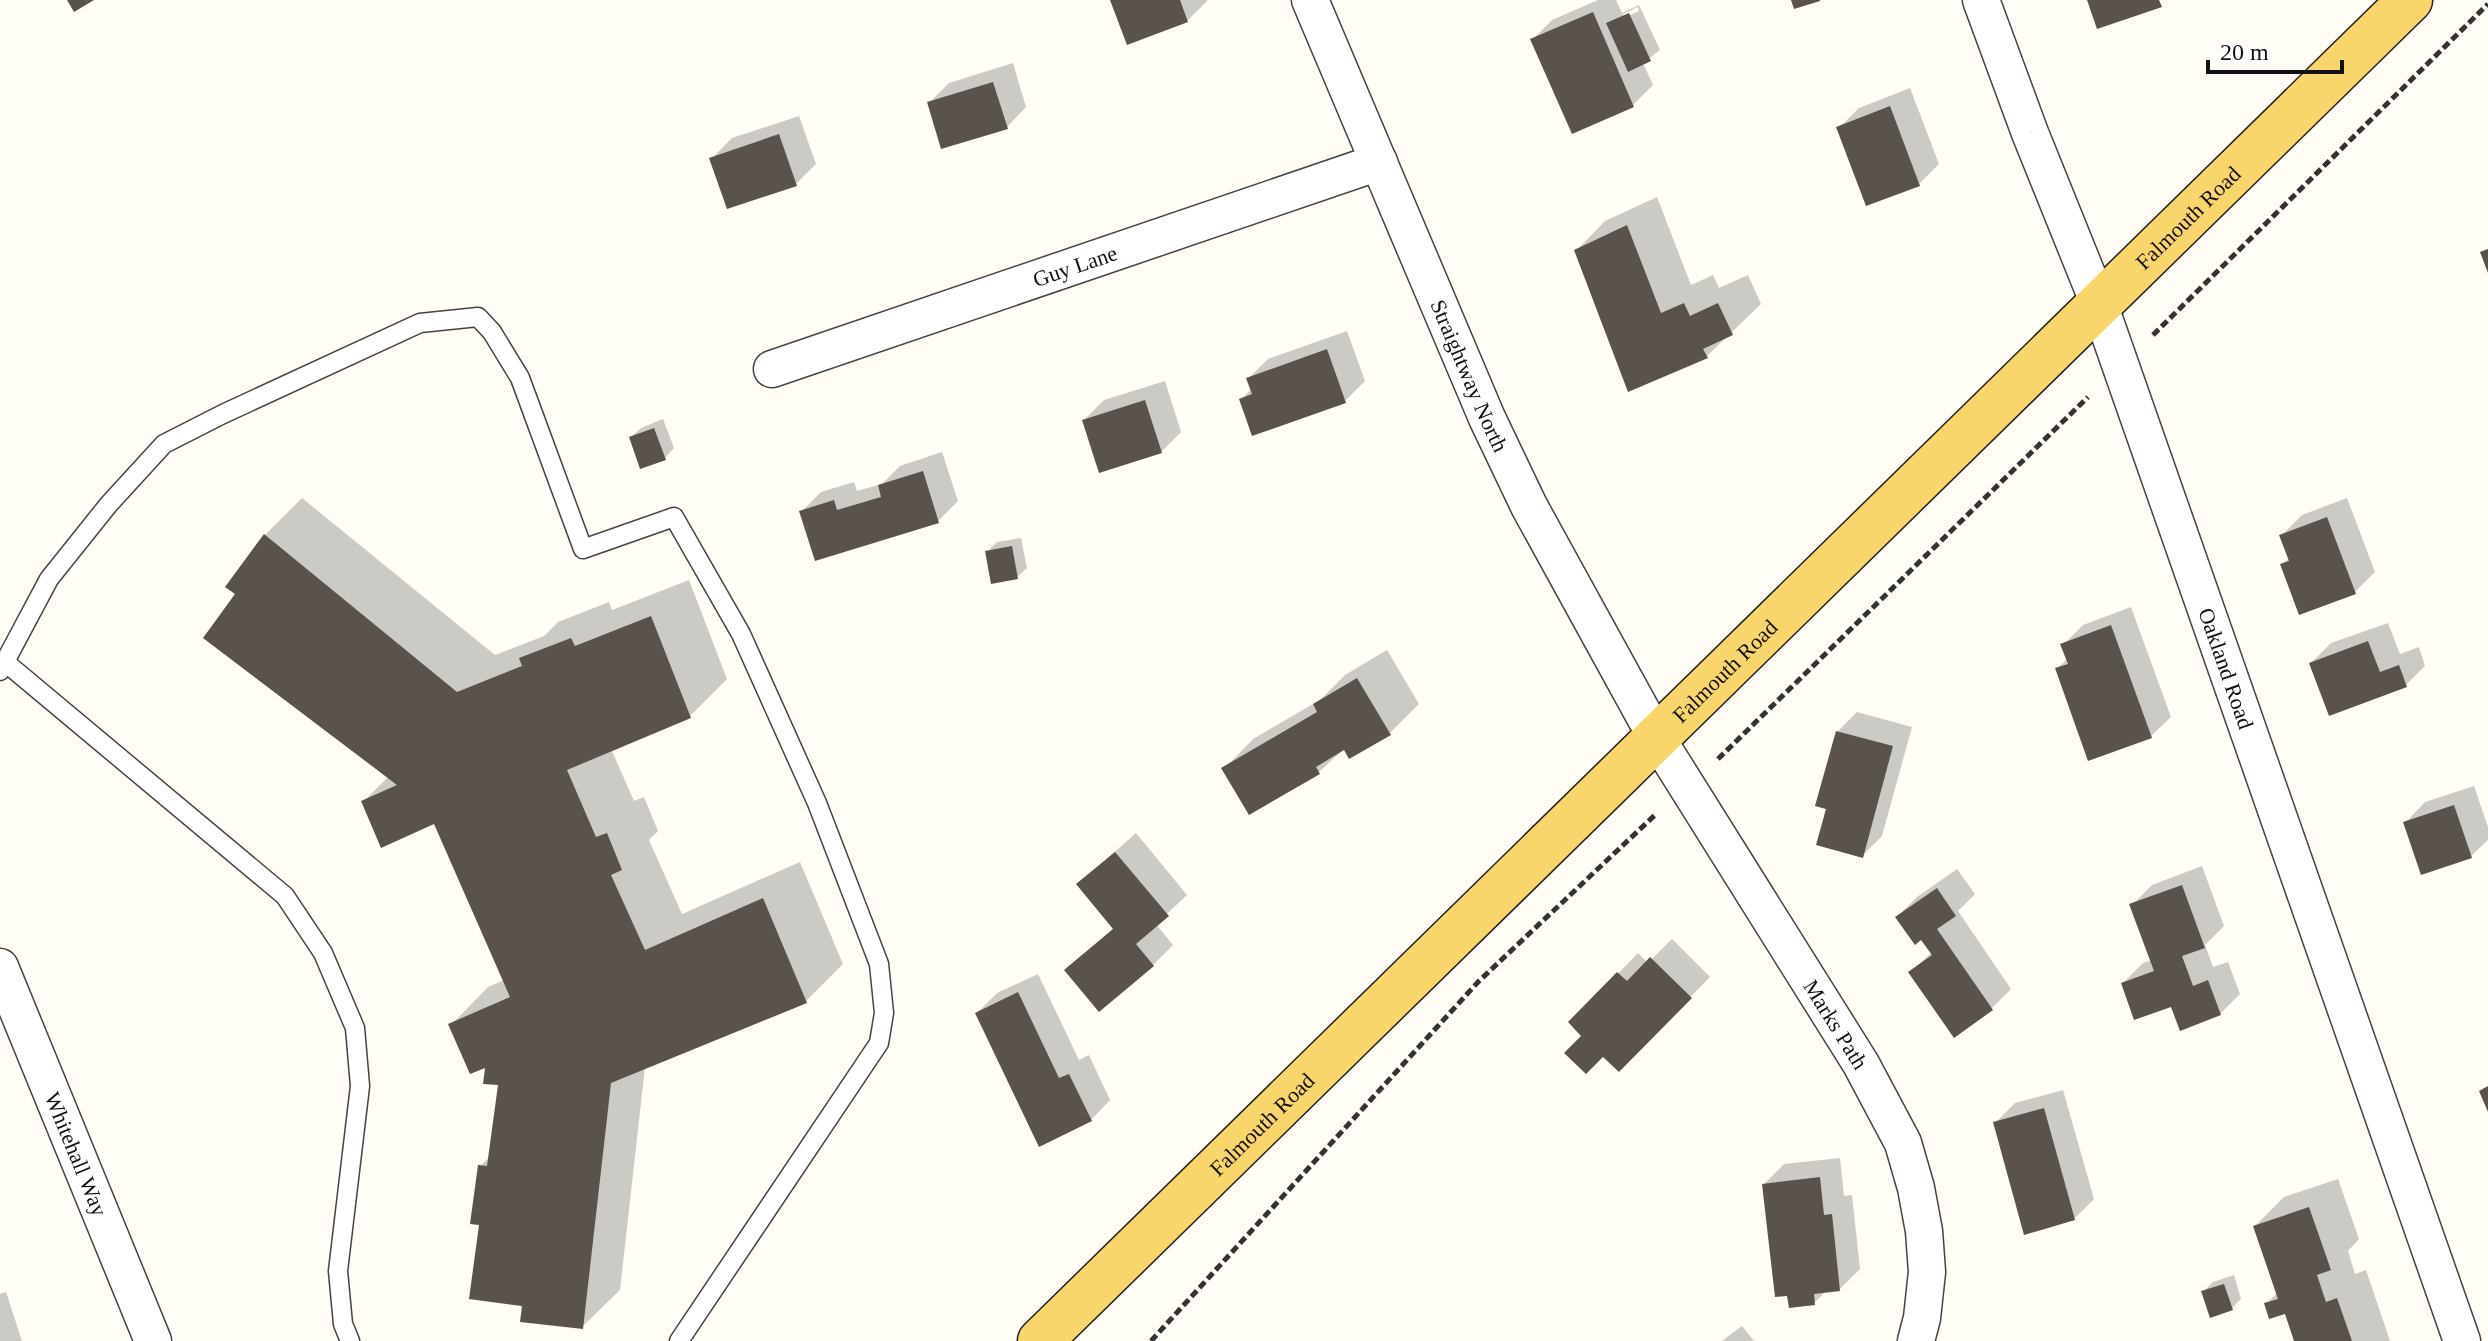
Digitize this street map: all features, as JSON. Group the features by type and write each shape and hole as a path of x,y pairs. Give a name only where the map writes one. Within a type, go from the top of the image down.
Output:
{"main road":[{"name":"Falmouth Road","path":"1040,1341 2410,0"}],"street":[{"name":"Straightway North","path":"1310,0 1487,418 1529,506 1656,737"},
{"name":"Oakland Road","path":"1981,0 2030,133 2099,304 2462,1341"},
{"name":"Guy Lane","path":"772,369 1379,162"},
{"name":"Marks Path","path":"1656,737 1861,1064 1903,1143 1916,1188 1927,1272 1916,1341"},
{"name":"Whitehall Way","path":"0,967 153,1341"}],"lane":[{"path":"350,1341 343,1324 338,1271 360,1086 355,1028 323,953 285,896 3,666 49,579 109,504 164,444 420,323 478,317 492,332 520,378 583,549 674,517 748,648 817,803 879,964 884,1013 879,1043 679,1341"}],"path":[{"path":"1151,1341 1479,981 1643,825 1687,788 2488,4"}],"building":[{"path":"67,0 94,0 74,12"},
{"path":"1110,0 1180,0 1188,22 1127,45"},
{"path":"1791,0 1820,0 1820,1 1794,9"},
{"path":"2087,0 2159,0 2162,7 2097,29"},
{"path":"1593,12 1634,107 1572,134 1530,39"},
{"path":"1629,13 1651,61 1628,72 1606,23"},
{"path":"993,82 1008,129 941,149 927,102"},
{"path":"1890,106 1920,186 1866,206 1836,127"},
{"path":"779,134 797,186 727,209 709,158"},
{"path":"1627,225 1661,313 1684,303 1690,316 1718,303 1733,335 1703,349 1708,358 1628,392 1574,250"},
{"path":"2488,249 2488,273 2480,252"},
{"path":"1327,349 1346,403 1252,436 1239,399 1252,394 1246,378"},
{"path":"1145,400 1162,453 1099,473 1082,420"},
{"path":"654,428 666,460 640,469 629,437"},
{"path":"923,471 939,523 815,561 799,511 834,500 837,510 881,497 878,485"},
{"path":"2327,517 2356,594 2299,615 2280,564 2289,561 2279,535"},
{"path":"264,534 457,692 522,666 519,658 571,638 575,646 651,616 691,718 567,770 596,837 607,833 622,870 611,875 645,950 763,898 807,1003 611,1083 583,1329 520,1322 522,1306 469,1299 479,1225 470,1224 478,1165 487,1166 498,1085 483,1084 485,1068 470,1074 448,1024 510,997 434,824 381,848 361,801 397,785 203,638 235,594 225,587"},
{"path":"1012,546 1018,579 991,584 985,551"},
{"path":"2111,625 2152,738 2088,761 2055,668 2068,664 2060,644"},
{"path":"2368,641 2380,672 2399,665 2407,687 2329,716 2309,663"},
{"path":"1357,678 1391,735 1349,759 1344,750 1316,767 1320,774 1249,815 1221,768 1317,712 1313,704"},
{"path":"1836,731 1893,746 1863,858 1816,845 1826,809 1815,806"},
{"path":"2454,805 2472,858 2421,875 2403,822"},
{"path":"1115,852 1169,916 1136,944 1154,966 1099,1012 1064,970 1113,929 1076,884"},
{"path":"2182,885 2205,948 2182,956 2193,986 2208,980 2221,1015 2180,1031 2171,1007 2134,1020 2121,983 2154,971 2129,904"},
{"path":"1937,888 1956,916 1937,929 1993,1010 1954,1038 1908,972 1932,955 1921,940 1915,945 1895,917"},
{"path":"1650,957 1692,998 1619,1072 1603,1057 1586,1074 1564,1053 1581,1036 1568,1022 1617,972 1627,981"},
{"path":"1018,992 1059,1078 1069,1074 1092,1121 1039,1147 975,1013"},
{"path":"2488,1086 2488,1112 2479,1091"},
{"path":"2044,1108 2075,1220 2024,1235 1993,1122"},
{"path":"1820,1177 1824,1215 1832,1214 1840,1291 1814,1294 1815,1305 1789,1308 1787,1296 1775,1297 1762,1184"},
{"path":"2309,1207 2331,1270 2317,1275 2326,1302 2337,1298 2352,1341 2294,1341 2285,1314 2269,1319 2264,1303 2278,1299 2253,1226"},
{"path":"2224,1284 2233,1310 2210,1318 2201,1291"}]}
